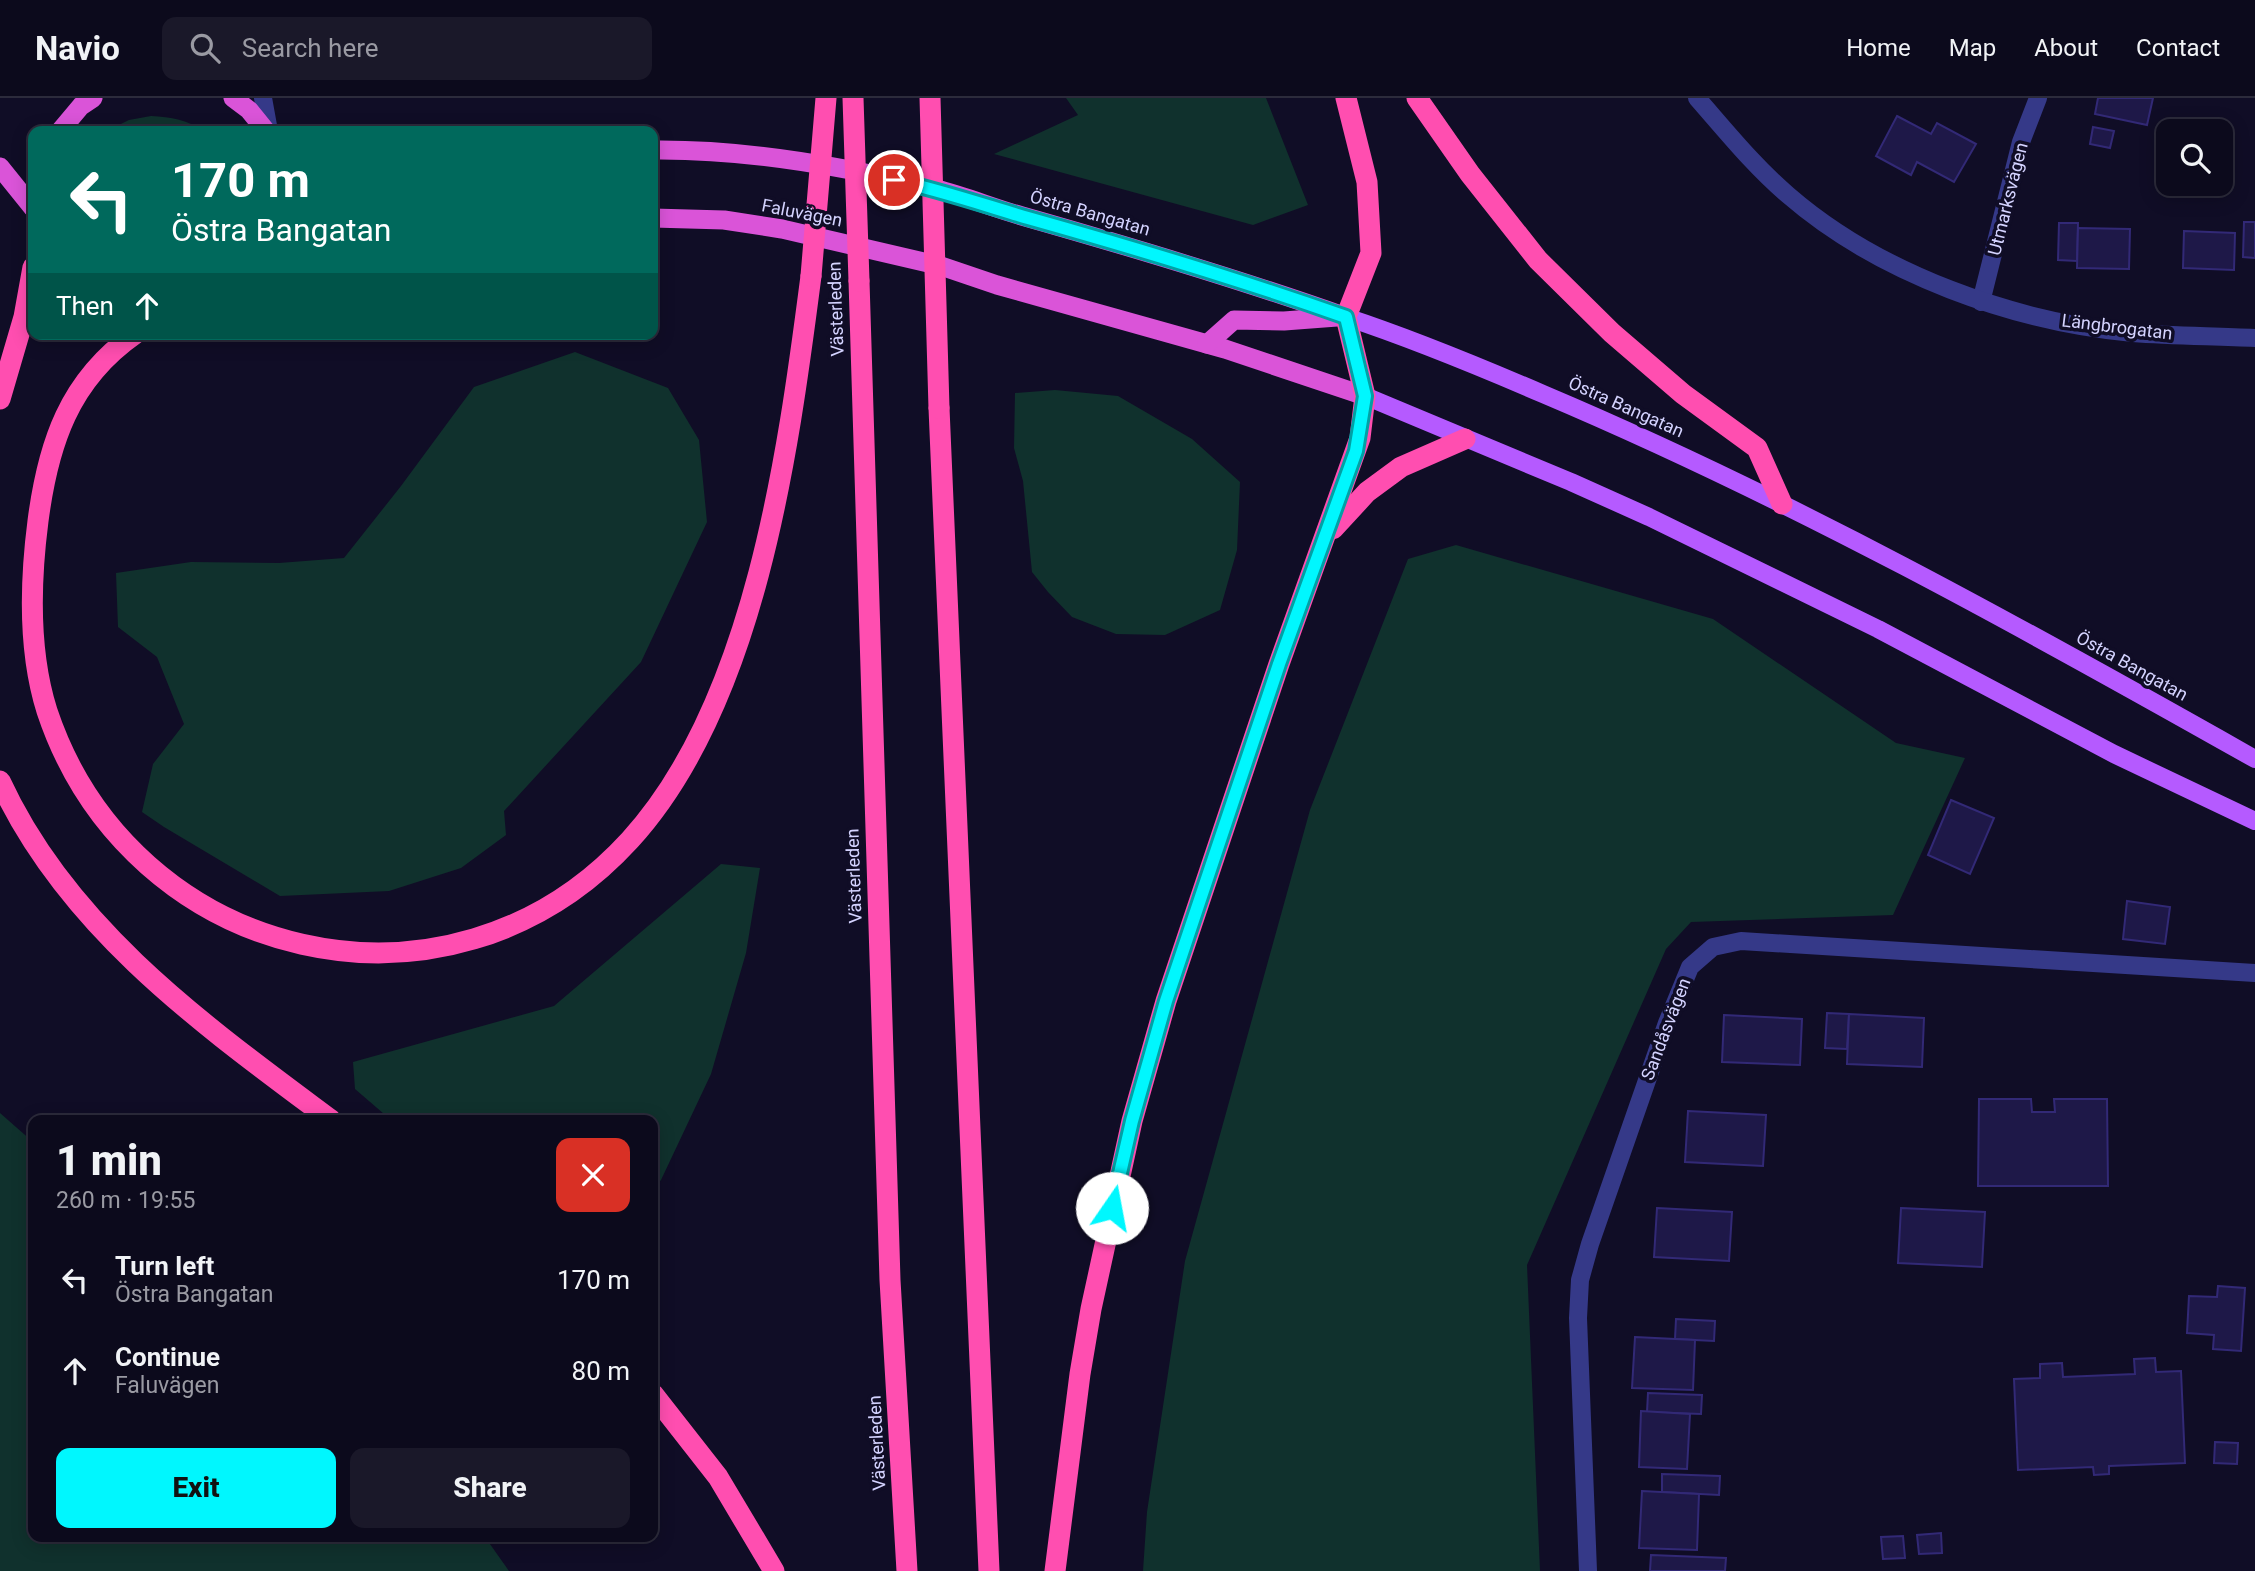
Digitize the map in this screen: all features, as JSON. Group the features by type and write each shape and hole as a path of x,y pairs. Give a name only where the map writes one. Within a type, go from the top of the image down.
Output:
{"highway":[{"path":"64,126 81,106 93,98"},
{"path":"233,98 263,126"},
{"path":"127,340 103,359 74,397 56,438 35,539 32,587 35,651 53,725 82,783 109,824 138,856 173,886 215,912 259,932 307,946 356,953 407,953 458,944 508,928 555,904 596,874 631,839 663,799 690,754 714,704 734,650 766,542 794,403 811,276 826,98"},
{"name":"Västerleden","path":"853,98 890,1280 907,1571"},
{"path":"930,98 936,199 939,408 989,1571"},
{"path":"1055,1571 1091,1309 1132,1121 1175,975 1279,664 1356,451 1365,396 1346,317 1371,253 1367,182 1346,98"},
{"path":"1417,98 1470,174 1538,260 1622,342 1683,394 1757,448 1782,504"},
{"path":"658,150 727,153 850,170 936,199"},
{"path":"0,167 28,202"},
{"name":"Östra Bangatan","path":"936,199 1017,215 1166,256 1346,317"},
{"name":"Faluvägen","path":"658,218 724,220 782,229 941,266 998,285 1208,344"},
{"path":"0,398 28,295"},
{"path":"1346,317 1284,321 1234,320 1208,344 1365,396"},
{"path":"1326,536 1367,492 1401,467 1465,439"},
{"path":"0,781 34,844 100,926 134,962 212,1031 324,1115"},
{"path":"658,1400 719,1478 774,1571"}],"main road":[{"name":"Östra Bangatan","path":"1346,317 1452,356 1641,435 1960,595 2255,759"},
{"path":"1365,396 1571,482 1672,528 1878,629 2115,754 2255,821"}],"street":[{"path":"263,98 267,126"},
{"name":"Längbrogatan","path":"1697,98 1741,149 1787,194 1832,229 1885,260 1981,302 2051,320 2132,333 2255,338"},
{"name":"Utmarksvägen","path":"1981,302 2021,142 2038,98"},
{"name":"Sandåsvägen","path":"1588,1571 1580,1391 1580,1280 1667,1023 1690,967 1713,947 1741,941 2255,973"}],"green space":[{"path":"1066,98 1266,98 1308,205 1253,225 994,154 1078,115"},
{"path":"151,116 165,117 195,126 117,126 129,120"},
{"path":"575,352 668,388 699,440 707,522 641,662 504,811 506,835 461,868 389,891 280,896 142,812 153,764 184,724 157,657 118,627 116,573 191,562 279,563 344,558 474,387"},
{"path":"1055,390 1118,396 1192,439 1240,482 1237,550 1220,610 1165,635 1116,634 1072,617 1032,572 1023,481 1014,448 1015,393"},
{"path":"1456,545 1713,619 1896,743 1965,758 1893,915 1691,922 1666,949 1527,1265 1540,1571 1143,1571 1147,1512 1185,1261 1310,810 1408,559"},
{"path":"721,864 760,868 746,953 711,1074 658,1183 658,1115 385,1115 355,1089 353,1062 554,1006"},
{"path":"0,1113 28,1138 28,1542 489,1542 509,1571 0,1571"}],"building":[{"path":"2098,98 2153,98 2147,125 2095,114"},
{"path":"1897,116 1931,134 1937,123 1976,144 1954,182 1917,162 1911,175 1876,156"},
{"path":"2093,127 2114,131 2110,148 2090,144"},
{"path":"2244,222 2255,222 2255,258 2243,257"},
{"path":"2059,223 2078,223 2077,261 2058,260"},
{"path":"2078,228 2130,229 2129,269 2077,268"},
{"path":"2184,231 2235,233 2234,270 2183,268"},
{"path":"1951,800 1994,818 1970,874 1928,855"},
{"path":"2127,901 2170,907 2165,944 2123,939"},
{"path":"1827,1013 1849,1014 1847,1049 1825,1048"},
{"path":"1849,1014 1924,1018 1922,1067 1847,1064"},
{"path":"1724,1015 1802,1019 1800,1065 1722,1062"},
{"path":"1979,1099 2031,1099 2032,1112 2055,1112 2054,1099 2107,1099 2108,1186 1978,1186"},
{"path":"1688,1111 1766,1115 1763,1166 1685,1162"},
{"path":"1657,1208 1732,1212 1729,1261 1654,1257"},
{"path":"1901,1208 1985,1212 1982,1267 1898,1263"},
{"path":"2218,1286 2245,1288 2241,1351 2213,1349 2214,1335 2187,1333 2189,1296 2217,1297"},
{"path":"1676,1319 1715,1321 1714,1341 1675,1339"},
{"path":"1635,1337 1695,1340 1693,1390 1632,1388"},
{"path":"2155,1358 2156,1372 2181,1371 2185,1463 2109,1466 2109,1474 2094,1475 2093,1467 2018,1470 2014,1379 2040,1378 2040,1364 2062,1363 2063,1377 2135,1374 2134,1359"},
{"path":"1648,1393 1702,1395 1701,1414 1647,1412"},
{"path":"1641,1411 1690,1414 1687,1469 1639,1467"},
{"path":"2215,1442 2238,1443 2237,1464 2214,1463"},
{"path":"1662,1474 1720,1476 1719,1495 1662,1492"},
{"path":"1642,1491 1699,1494 1697,1550 1639,1548"},
{"path":"1941,1533 1942,1553 1919,1554 1917,1535"},
{"path":"1903,1536 1905,1558 1883,1559 1881,1537"},
{"path":"1651,1555 1726,1558 1725,1571 1650,1571"}],"route":[{"path":"894,180 938,190 1166,256 1346,317 1365,396 1356,451 1279,664 1166,1001 1132,1121 1112,1208"}]}
